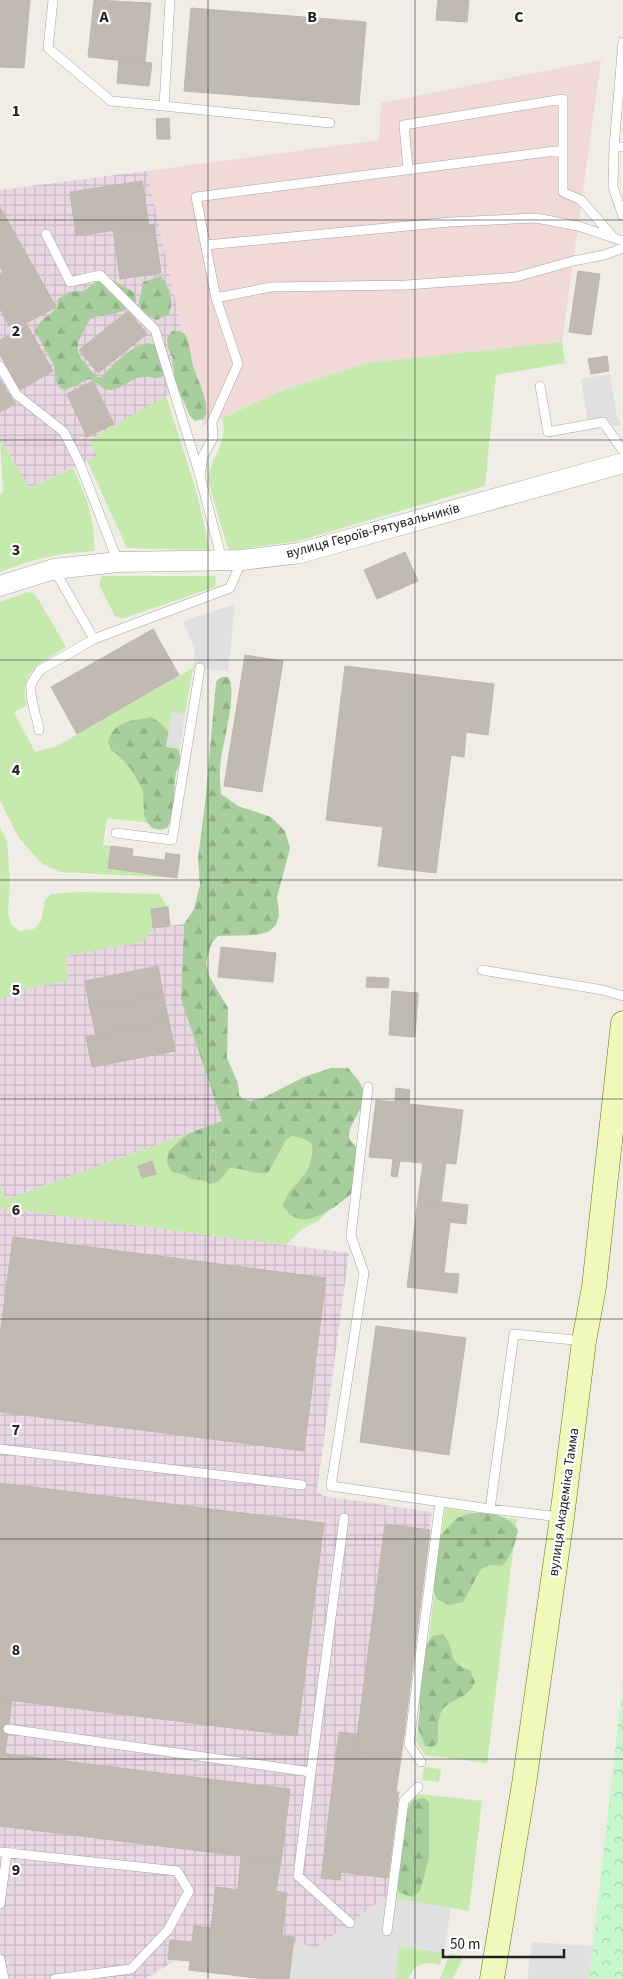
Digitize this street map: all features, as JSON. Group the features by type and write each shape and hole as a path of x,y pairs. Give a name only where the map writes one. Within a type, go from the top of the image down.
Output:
{"main road":[{"name":"вулиця Академіка Тамма","path":"492,1979 524,1784 562,1517 584,1341 594,1287 623,1023"}],"street":[{"name":"вулиця Героїв-Рятувальників","path":"0,586 54,569 118,562 242,560 300,553 623,462"}],"lane":[{"path":"53,0 48,48 111,101 330,122"},
{"path":"164,106 170,0"},
{"path":"623,42 618,147 613,187 623,216"},
{"path":"408,170 404,125 563,99 563,192 581,200 613,238"},
{"path":"200,476 203,456 212,438 212,422 238,364 216,298 196,197 563,150"},
{"path":"206,245 450,222 536,218 578,226 623,241"},
{"path":"46,234 70,282 100,275 155,330 200,476 222,560"},
{"path":"216,298 271,287 398,285 516,277 573,261 604,255 623,248"},
{"path":"0,366 18,395 64,432 80,464 118,562"},
{"path":"540,386 548,432 603,422 623,451"},
{"path":"39,730 31,685 40,670 94,639 230,588 242,560"},
{"path":"54,569 94,639"},
{"path":"116,834 172,840 200,668"},
{"path":"482,970 603,990 623,996"},
{"path":"368,1087 351,1236 364,1273 331,1486 490,1509 562,1517"},
{"path":"490,1509 514,1334 584,1341"},
{"path":"0,1449 302,1484"},
{"path":"420,1762 409,1744 440,1502"},
{"path":"344,1518 298,1876 350,1923"},
{"path":"8,1729 311,1772"},
{"path":"387,1931 404,1801 418,1787"},
{"path":"0,1904 3,1852 176,1870 189,1891 168,1930 131,1969 55,1979"},
{"path":"0,1959 4,1979"}],"shaded area":[{"path":"601,60 562,342 366,363 286,389 203,426 147,171 379,140 381,103"},
{"path":"147,171 193,381 89,440 97,456 29,488 0,438 0,190"},
{"path":"610,374 617,417 622,425 589,430 581,379"},
{"path":"235,604 228,671 193,668 195,649 183,621"},
{"path":"172,712 185,714 180,749 166,747"},
{"path":"184,924 181,999 222,1121 7,1199 0,1188 0,1000 13,992 69,980 65,956 142,942 153,928"},
{"path":"0,1208 349,1253 317,1491 323,1496 432,1512 396,1792 399,1792 386,1897 317,1947 294,1944 289,1979 265,1979 189,1970 190,1961 176,1960 145,1979 0,1979"},
{"path":"386,1897 451,1908 444,1953 399,1946 395,1979 289,1979 294,1943 317,1947"},
{"path":"532,1942 593,1946 589,1979 527,1979"}],"green space":[{"path":"161,276 169,290 171,303 169,314 157,320 144,315 139,303 143,282"},
{"path":"109,279 134,292 136,299 133,304 122,311 90,319 78,344 79,355 83,361 97,377 101,377 129,351 150,343 169,357 171,367 164,376 158,378 137,378 114,390 101,387 89,379 65,390 60,388 56,381 54,365 35,331 39,323 58,306 57,300 69,292 84,291 97,281"},
{"path":"172,331 179,331 185,334 188,341 194,367 205,398 206,413 204,419 195,421 190,416 175,382 172,356 168,348 167,338"},
{"path":"562,342 565,363 496,375 485,486 298,541 234,550 229,549 227,546 208,480 212,463 223,435 222,418 286,389 366,363"},
{"path":"166,396 196,490 210,550 127,548 87,461 97,456 89,440"},
{"path":"0,438 29,488 73,468 92,518 94,551 46,557 0,572 0,495 3,491"},
{"path":"102,576 216,576 215,587 121,619 115,616 99,585"},
{"path":"27,592 33,593 37,597 66,647 40,663 29,675 25,693 27,705 14,712 35,752 57,746 193,668 185,714 172,713 166,747 180,749 168,825 107,818 103,845 111,846 108,868 177,878 60,872 42,864 19,838 0,801 0,602"},
{"path":"228,677 231,685 231,696 221,761 221,794 238,806 271,817 285,831 290,848 277,897 279,915 276,925 268,932 256,935 218,936 212,942 206,962 209,976 228,1008 227,1058 238,1083 239,1095 243,1099 250,1101 263,1098 304,1077 331,1068 348,1068 361,1084 364,1094 363,1102 349,1135 350,1140 358,1149 357,1175 354,1189 349,1196 323,1214 308,1219 295,1217 288,1213 283,1205 286,1197 310,1164 312,1144 305,1139 292,1136 286,1140 268,1173 230,1168 219,1181 210,1184 172,1172 167,1163 168,1152 187,1134 222,1121 181,999 184,924 194,909 200,885 198,858 216,683 218,679"},
{"path":"151,717 162,725 170,735 177,747 181,760 175,775 174,806 170,822 167,828 160,830 152,828 147,822 144,815 143,791 131,769 111,750 108,742 119,725"},
{"path":"0,827 7,841 10,881 8,913 11,924 19,931 34,929 41,921 45,900 51,894 80,892 159,894 168,907 151,909 153,928 143,942 65,956 69,980 13,992 0,1000"},
{"path":"341,1078 334,1203 320,1220 302,1229 286,1245 0,1208 0,1188 7,1199"},
{"path":"445,1508 517,1519 487,1763 425,1755 416,1741"},
{"path":"484,1512 503,1517 515,1526 518,1530 513,1549 502,1566 489,1565 481,1569 463,1602 449,1605 437,1599 432,1584 439,1537 457,1518 468,1514"},
{"path":"443,1634 447,1639 454,1660 457,1664 470,1670 475,1682 466,1694 443,1708 438,1722 438,1743 432,1747 425,1746 418,1728 421,1670 425,1659 426,1644 433,1636"},
{"path":"623,1682 623,1979 589,1979"},
{"path":"424,1767 441,1769 439,1782 422,1780"},
{"path":"420,1794 482,1801 469,1911 396,1899 408,1803"},
{"path":"424,1798 429,1802 429,1858 420,1891 412,1897 399,1892 395,1882 405,1836 407,1810 413,1800"},
{"path":"398,1946 444,1953 440,1965 425,1963 417,1966 409,1979 395,1979"},
{"path":"450,1954 464,1956 453,1979 440,1979"}],"building":[{"path":"0,0 30,0 24,68 0,67"},
{"path":"94,0 151,3 145,63 88,57"},
{"path":"438,0 469,0 467,22 436,20"},
{"path":"191,8 366,22 359,105 184,91"},
{"path":"119,60 152,63 149,86 117,83"},
{"path":"169,118 170,139 157,139 156,119"},
{"path":"142,181 149,225 76,236 70,192"},
{"path":"0,207 56,307 12,331 0,309 0,274 3,272 0,266"},
{"path":"154,224 161,273 120,279 113,230"},
{"path":"578,271 600,274 591,335 569,332"},
{"path":"128,311 147,334 98,373 79,350"},
{"path":"27,325 53,371 20,390 0,354 0,340"},
{"path":"607,356 609,371 591,374 588,359"},
{"path":"0,379 15,404 0,412"},
{"path":"93,381 114,424 87,437 67,394"},
{"path":"405,552 418,581 377,599 364,570"},
{"path":"153,629 179,675 77,734 51,687"},
{"path":"245,655 283,661 262,792 224,786"},
{"path":"345,666 494,684 488,735 466,732 464,757 451,755 436,873 378,866 383,827 326,820"},
{"path":"111,846 133,849 132,856 165,860 166,853 180,855 177,878 108,868"},
{"path":"168,907 170,926 153,928 151,909"},
{"path":"221,947 276,953 273,982 218,977"},
{"path":"158,966 163,994 90,1009 85,981"},
{"path":"367,977 389,978 388,988 366,987"},
{"path":"392,991 418,993 415,1037 389,1035"},
{"path":"163,994 169,1021 96,1035 90,1009"},
{"path":"169,1021 175,1051 92,1067 86,1037"},
{"path":"396,1088 410,1090 409,1104 463,1110 456,1164 446,1163 441,1202 418,1199 423,1163 400,1161 397,1177 391,1176 393,1159 369,1157 376,1100 395,1102"},
{"path":"152,1161 156,1174 142,1178 138,1166"},
{"path":"418,1199 468,1205 466,1224 450,1222 444,1273 459,1274 457,1293 407,1287"},
{"path":"13,1237 326,1278 304,1451 0,1412 0,1336"},
{"path":"376,1326 466,1338 449,1455 360,1442"},
{"path":"0,1483 324,1523 297,1736 0,1699"},
{"path":"385,1524 430,1530 401,1758 355,1752"},
{"path":"0,1699 12,1700 5,1754 0,1753"},
{"path":"339,1732 357,1734 355,1752 401,1758 396,1792 399,1792 388,1878 341,1872 340,1880 321,1878"},
{"path":"0,1753 290,1789 281,1861 0,1826"},
{"path":"241,1856 281,1861 276,1891 287,1893 282,1936 294,1937 289,1979 265,1979 189,1970 190,1961 168,1959 170,1940 192,1942 194,1926 211,1928 216,1887 238,1890"}]}
